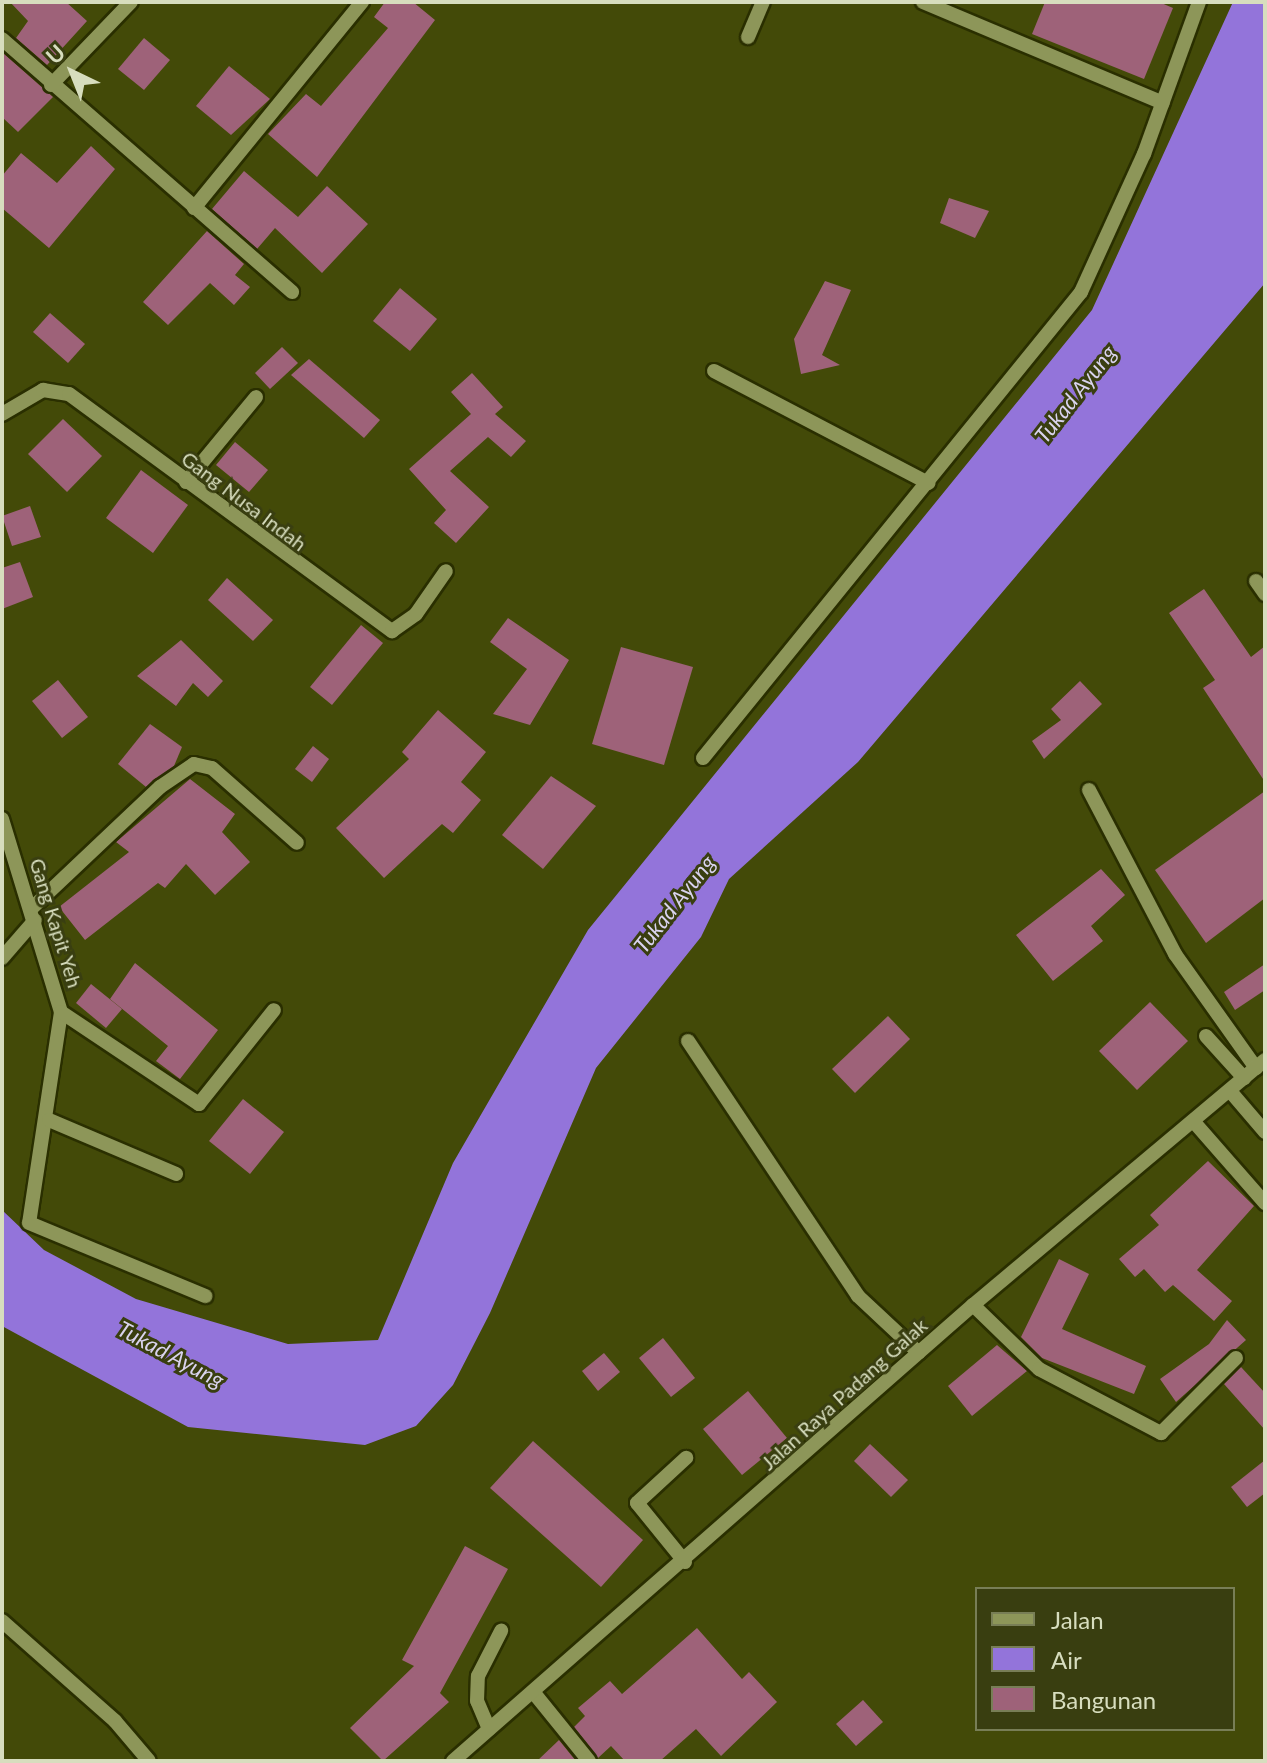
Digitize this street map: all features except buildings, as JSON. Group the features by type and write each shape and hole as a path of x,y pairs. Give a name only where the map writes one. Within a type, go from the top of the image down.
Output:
{"street":[{"path":"51,85 131,2"},
{"path":"194,208 362,2"},
{"path":"748,37 763,2"},
{"path":"923,2 1163,103"},
{"path":"703,758 1081,292 1163,103 1199,2"},
{"path":"2,39 51,85 292,292"},
{"path":"714,371 928,483"},
{"name":"Gang Nusa Indah","path":"2,414 56,388 392,631 416,614 446,571"},
{"path":"186,482 256,397"},
{"path":"2,958 33,914 160,787 194,764 212,768 297,843"},
{"path":"1089,790 1175,954 1260,1064"},
{"name":"Gang Kapit Yeh","path":"2,819 61,1012 49,1120 28,1212 33,1228 205,1296"},
{"path":"61,1012 199,1104 274,1010"},
{"path":"1206,1036 1244,1078"},
{"path":"688,1041 858,1296 919,1353"},
{"name":"Jalan Raya Padang Galak","path":"453,1761 685,1562 973,1305 1260,1064"},
{"path":"1230,1091 1265,1132"},
{"path":"49,1120 176,1174"},
{"path":"1194,1122 1265,1203"},
{"path":"973,1305 1039,1369 1161,1433 1236,1358"},
{"path":"685,1562 637,1503 686,1458"},
{"path":"2,1621 115,1721 149,1761"},
{"path":"489,1729 477,1701 478,1676 501,1631"},
{"path":"534,1693 589,1761"}],"water":[{"name":"Tukad Ayung","path":"1233,2 1265,2 1265,283 858,762 729,879 701,937 596,1068 490,1313 453,1385 416,1426 365,1445 188,1427 2,1326 2,1210 44,1250 136,1299 288,1344 378,1340 453,1163 588,930 1092,310"}]}
